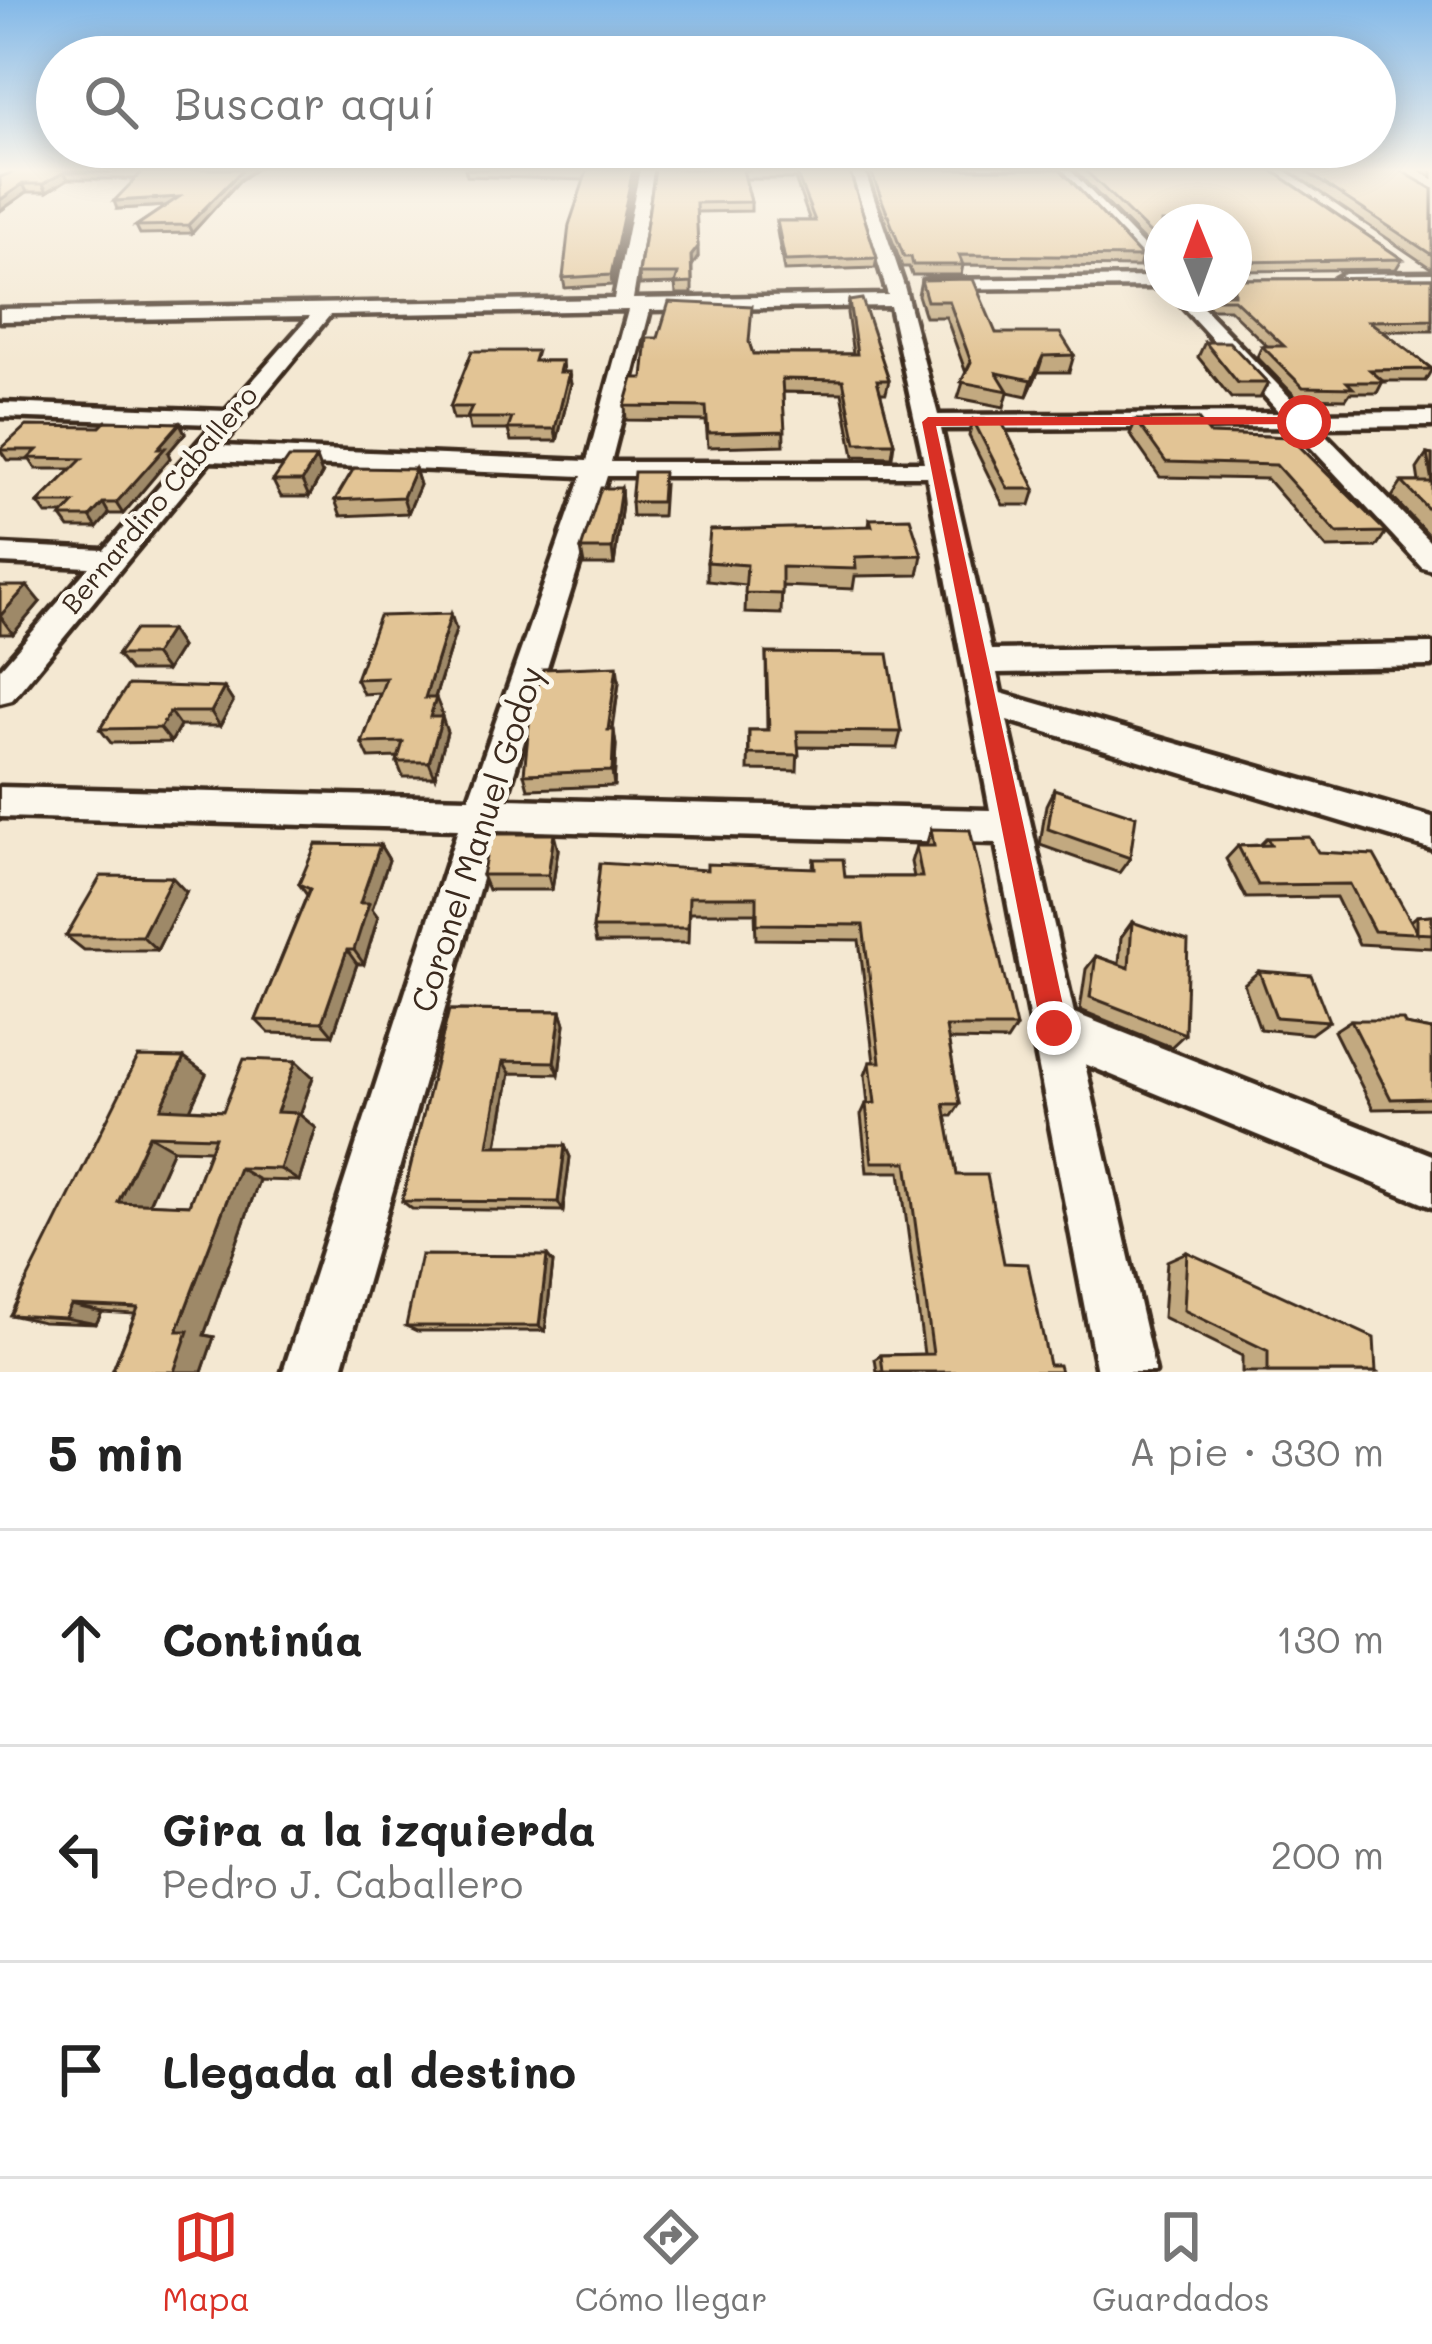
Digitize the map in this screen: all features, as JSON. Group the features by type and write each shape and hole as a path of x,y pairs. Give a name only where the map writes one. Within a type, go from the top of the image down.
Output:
{"street":[{"name":"Coronel Manuel Godoy","path":"312,1372 481,817 597,469 632,306 640,233"},
{"path":"877,233 939,469 1126,1372"},
{"path":"1120,233 1144,259"},
{"path":"1394,254 1431,278"},
{"path":"1321,280 1431,278"},
{"path":"0,316 632,306 1144,279"},
{"name":"Bernardino Caballero","path":"0,691 323,312"},
{"path":"1197,312 1432,561"},
{"path":"0,334 28,315"},
{"path":"0,410 229,418"},
{"path":"928,422 1432,419"},
{"path":"203,453 597,469 939,469"},
{"path":"0,554 108,559"},
{"path":"982,681 1432,656"},
{"path":"982,681 1432,833"},
{"path":"0,802 1012,826"},
{"path":"1054,1028 1432,1181"}],"building":[{"path":"568,233 620,233 611,275 563,278"},
{"path":"645,233 697,233 698,247 691,256 692,283 675,284 678,274 639,274"},
{"path":"779,233 869,233 877,258 785,261"},
{"path":"895,233 1120,233 1142,257 959,255 963,265 913,265 911,257 904,257"},
{"path":"1252,233 1364,233 1402,259 1252,262"},
{"path":"1399,233 1432,233 1432,255"},
{"path":"1432,278 1432,320 1369,321 1432,369 1370,370 1384,382 1347,382 1353,388 1303,387 1262,346 1284,346 1248,312 1252,312 1252,279"},
{"path":"973,279 996,333 1060,333 1074,355 1043,356 1032,380 997,373 1008,391 961,382 971,362 949,301 927,301 921,280"},
{"path":"862,299 889,380 877,380 894,443 856,443 843,380 782,379 785,431 708,433 706,407 625,406 633,378 643,378 647,338 658,338 669,302 752,306 749,342 753,354 857,354 849,301"},
{"path":"1205,342 1229,342 1268,383 1238,383"},
{"path":"472,351 537,351 534,361 562,361 559,372 569,372 555,429 508,429 512,418 467,418 472,407 450,407"},
{"path":"1198,419 1210,434 1290,437 1386,532 1337,533 1276,465 1166,462 1136,420"},
{"path":"973,420 1001,420 1035,489 1008,489"},
{"path":"106,421 180,423 158,448 165,448 116,503 103,503 90,517 61,517 74,503 38,503 82,459 29,458 37,450 0,450 26,426 100,427"},
{"path":"289,458 316,458 302,481 273,481"},
{"path":"354,468 415,469 403,497 335,500"},
{"path":"634,472 663,472 661,502 631,502"},
{"path":"1402,482 1432,482 1432,513"},
{"path":"601,488 621,488 612,549 581,549"},
{"path":"910,518 922,555 855,557 856,569 782,567 782,594 745,593 747,565 707,562 710,530 872,526 870,519"},
{"path":"0,586 27,586 0,616"},
{"path":"451,614 425,698 436,698 430,717 442,717 429,762 397,762 403,742 362,743 386,678 356,679 379,616"},
{"path":"135,630 170,630 154,655 117,655"},
{"path":"766,653 888,654 901,732 797,731 799,755 749,754 749,730 769,730"},
{"path":"617,666 608,730 614,730 612,771 524,774 531,705 543,669"},
{"path":"128,685 224,688 211,712 170,712 160,728 100,729"},
{"path":"1054,789 1136,816 1130,858 1048,829"},
{"path":"931,829 970,830 1016,1027 946,1027 960,1104 944,1104 957,1175 987,1175 1004,1263 1028,1264 1049,1365 1059,1365 1061,1372 883,1372 881,1355 933,1354 907,1162 872,1162 866,1104 875,1103 870,1062 880,1062 863,925 757,924 757,897 689,897 688,928 593,928 600,863 707,870 707,864 815,868 814,859 843,859 845,877 922,877 916,846 934,846"},
{"path":"491,834 554,834 548,875 482,875"},
{"path":"1309,837 1318,852 1374,855 1417,932 1417,916 1432,915 1432,934 1374,931 1350,884 1258,885 1238,846 1271,845 1267,838"},
{"path":"316,844 380,845 360,903 369,903 354,950 347,950 322,1022 256,1020 310,889 299,884"},
{"path":"101,876 172,877 142,936 66,936"},
{"path":"1132,922 1188,941 1185,1034 1090,997 1096,956 1129,968"},
{"path":"1259,971 1311,975 1329,1021 1276,1017"},
{"path":"449,1010 561,1011 554,1062 503,1061 488,1146 565,1146 558,1202 402,1201"},
{"path":"1351,1020 1403,1020 1405,1025 1432,1030 1432,1098 1391,1099"},
{"path":"138,1057 184,1058 161,1108 223,1111 244,1059 296,1061 277,1112 298,1113 280,1169 239,1168 177,1331 188,1331 174,1372 112,1372 138,1308 71,1305 65,1318 10,1315","holes":["149,1135 215,1137 189,1205 118,1202"]},
{"path":"1187,1252 1374,1338 1376,1372 1268,1372 1268,1351 1184,1310"},
{"path":"421,1255 547,1256 539,1326 406,1326"}],"route":[{"path":"1054,1028 928,422 1304,422"}]}
